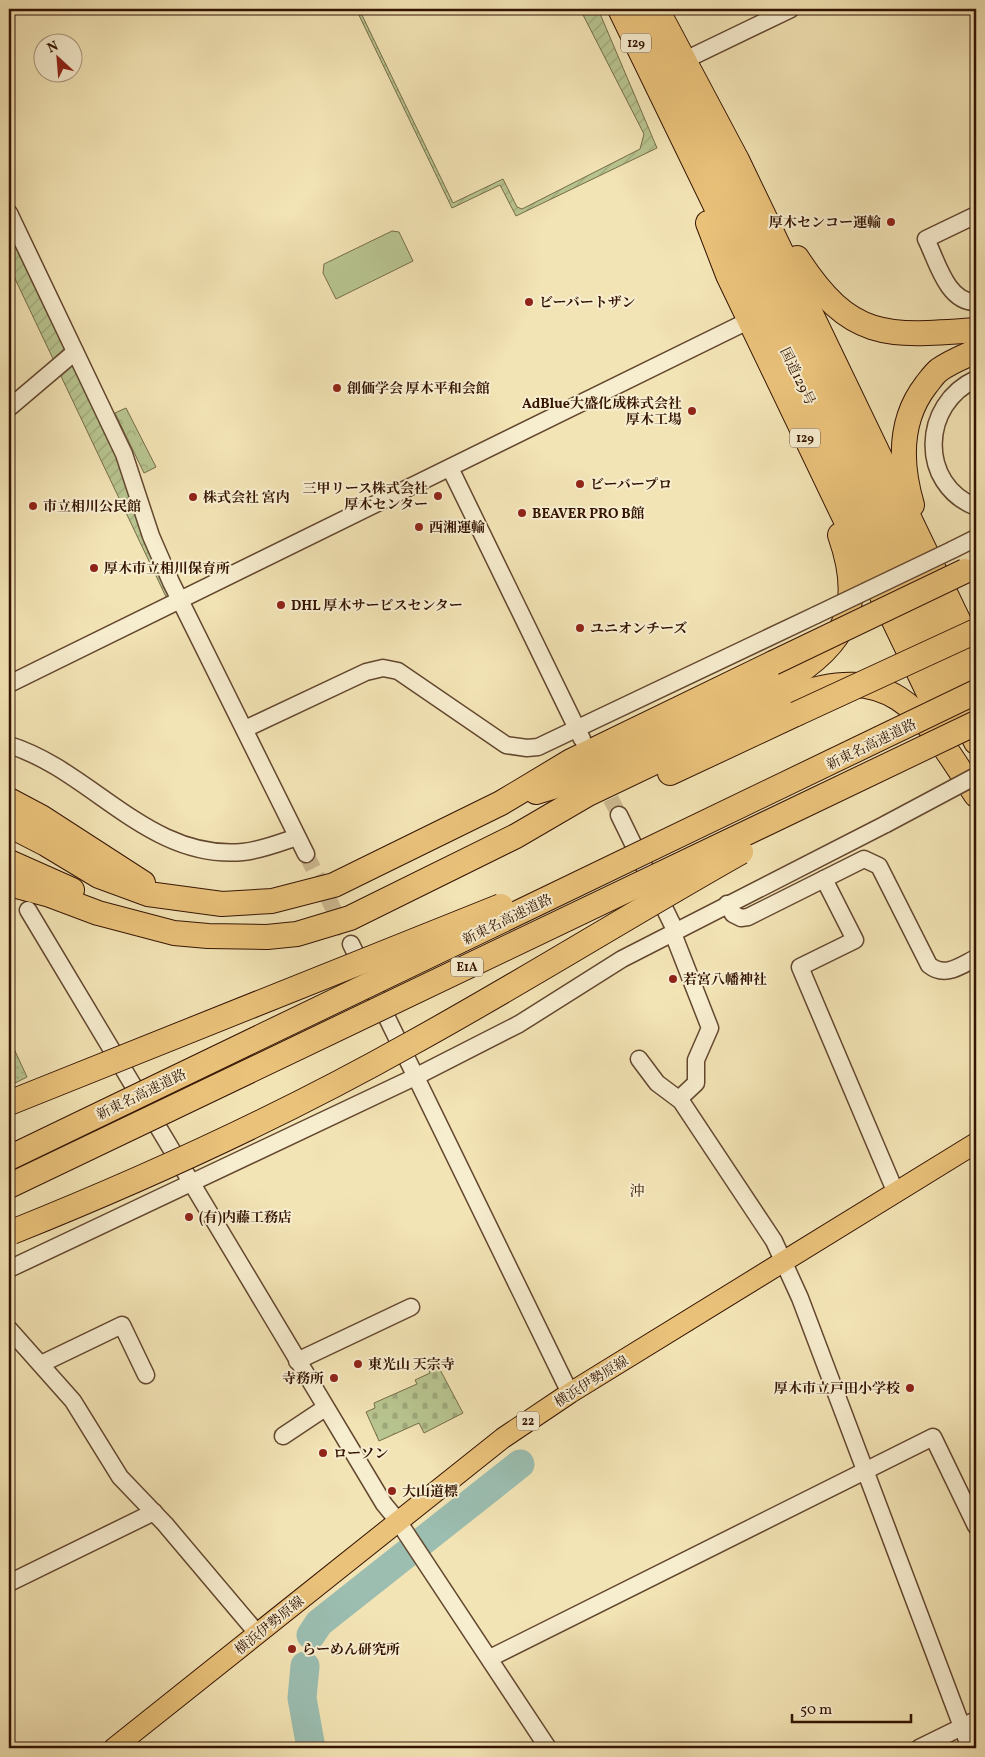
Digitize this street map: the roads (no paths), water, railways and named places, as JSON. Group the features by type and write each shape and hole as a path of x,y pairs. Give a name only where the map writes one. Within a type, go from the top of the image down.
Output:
{"highway":[{"name":"国道129号","path":"620,9 976,742"},
{"name":"国道129号","path":"641,9 976,698"},
{"name":"129","path":"657,9 737,160 936,578 976,657"},
{"name":"129","path":"652,76 728,275 976,793"},
{"path":"737,160 813,282 845,314 863,325 897,334 976,330"},
{"path":"936,578 907,489 903,456 905,427 919,395 937,371 958,358 976,352"},
{"path":"501,803 579,779 783,682 808,668 825,653 840,634 852,591 850,561 798,422"},
{"path":"9,825 114,883 148,894 184,901 222,904 272,901 307,894 334,885 501,803 571,761 971,568"},
{"path":"516,836 591,809 976,631"},
{"path":"9,884 50,895 98,913 174,933 208,936 266,937 297,934 350,918 516,836 588,794 782,701 814,688 839,684 856,683 877,689 899,698 914,709 933,728 976,793"},
{"name":"新東名高速道路","path":"9,1158 976,692"},
{"name":"新東名高速道路","path":"9,1186 926,749 976,723"},
{"path":"9,1103 526,896 777,779 913,724"},
{"path":"11,1233 86,1203 221,1141 358,1073 470,1011 669,892 926,749"},
{"path":"9,800 41,817 128,874 154,889 184,901"},
{"path":"9,862 37,873 143,926"}],"main road":[{"name":"横浜伊勢原線","path":"114,1748 485,1452 570,1393 976,1143"}],"street":[{"path":"685,60 790,9"},
{"path":"9,214 124,454 151,536 306,854"},
{"path":"976,215 926,239 952,291 960,299 976,302"},
{"path":"9,684 180,598 450,468 750,320"},
{"path":"9,408 75,352"},
{"path":"976,379 958,390 945,404 937,420 933,447 936,466 944,481 956,495 976,507"},
{"path":"450,468 579,734"},
{"path":"244,729 366,672 383,668 398,671 506,745 527,748 538,747 579,734 816,615 976,538"},
{"path":"9,745 31,753 52,764 157,834 186,846 224,853 244,852 264,848 297,837"},
{"path":"9,1269 415,1077 519,1024 622,959 675,930 886,824 976,776"},
{"path":"619,815 675,930 674,936 710,1028 696,1060 696,1083 679,1099"},
{"path":"726,904 733,914 742,918 864,859 879,866 929,965 936,970 946,972 976,958"},
{"path":"824,879 855,940 800,967 896,1193"},
{"path":"28,910 384,1504 398,1521 548,1748"},
{"path":"351,944 570,1393"},
{"path":"639,1059 657,1083 679,1099 774,1242 784,1262 800,1298 865,1472 969,1723 970,1748"},
{"path":"297,1361 411,1307"},
{"path":"40,1364 122,1325 146,1375"},
{"path":"9,1329 73,1401 120,1477 154,1512 258,1634"},
{"path":"282,1436 325,1408"},
{"path":"490,1658 933,1437 976,1526"},
{"path":"9,1583 154,1512"},
{"path":"919,1748 969,1723"}],"waterway":[{"path":"311,1635 319,1623 520,1464"},
{"path":"305,1666 302,1698 311,1748"}],"tunnel":[{"path":"600,777 619,815"},
{"path":"306,854 351,944"}],"place":[{"name":"厚木センコー運輸","path":"891,222"},
{"name":"ビーバートザン","path":"529,302"},
{"name":"創価学会 厚木平和会館","path":"337,388"},
{"name":"AdBlue大盛化成株式会社 厚木工場","path":"692,411"},
{"name":"ビーバープロ","path":"580,484"},
{"name":"三甲リース株式会社 厚木センター","path":"438,496"},
{"name":"株式会社 宮内","path":"193,497"},
{"name":"市立相川公民館","path":"33,506"},
{"name":"BEAVER PRO B館","path":"522,513"},
{"name":"西湘運輸","path":"419,527"},
{"name":"厚木市立相川保育所","path":"94,568"},
{"name":"DHL 厚木サービスセンター","path":"281,605"},
{"name":"ユニオンチーズ","path":"580,628"},
{"name":"若宮八幡神社","path":"673,979"},
{"name":"(有)内藤工務店","path":"189,1217"},
{"name":"東光山 天宗寺","path":"358,1364"},
{"name":"寺務所","path":"334,1378"},
{"name":"厚木市立戸田小学校","path":"910,1388"},
{"name":"ローソン","path":"323,1453"},
{"name":"大山道標","path":"392,1491"},
{"name":"らーめん研究所","path":"292,1649"}],"district":[{"name":"沖","path":"637,1191"}]}
